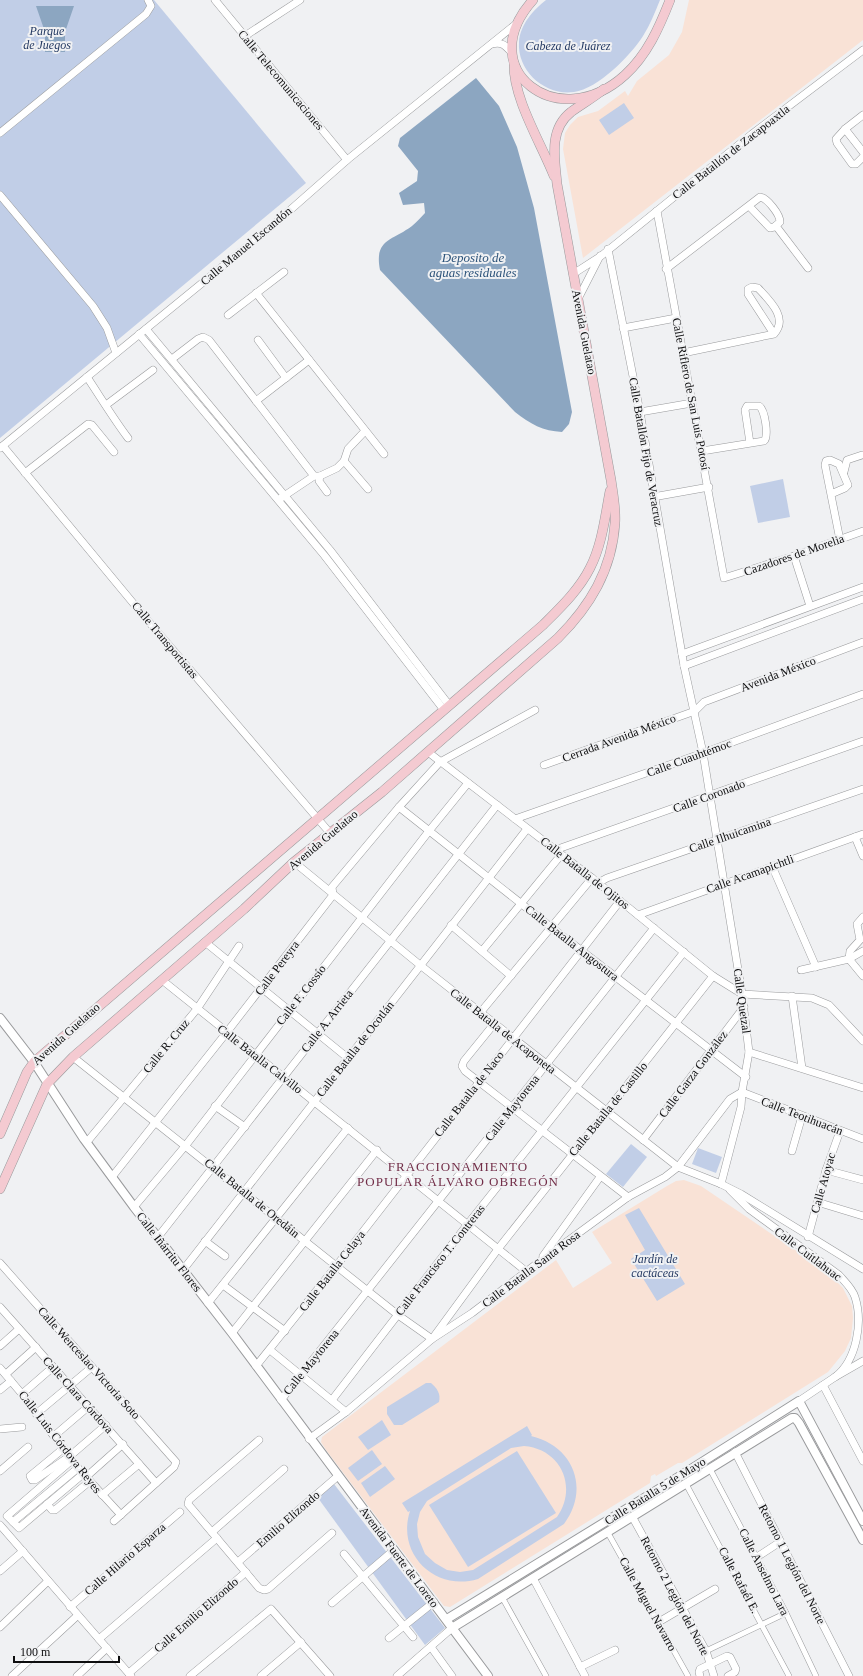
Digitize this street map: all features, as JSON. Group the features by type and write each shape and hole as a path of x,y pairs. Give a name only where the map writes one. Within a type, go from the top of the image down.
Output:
{"main road":[{"name":"Avenida Guelatao","path":"533,0 522,13 516,24 512,38 514,78 518,93 556,184"},
{"path":"513,56 520,73 528,84 542,94 552,98 575,99 604,89 627,74 647,50 670,0"},
{"name":"Avenida Guelatao","path":"0,1189 47,1084 73,1056 162,980 294,862 428,752 558,638 591,600 603,574 612,548 616,522 612,480 556,184 555,152 557,129 568,115 604,89"},
{"name":"Avenida Guelatao","path":"0,1134 27,1072 34,1062 316,818 543,625 575,590 590,568 598,548 612,480"}],"street":[{"path":"0,133 146,14 151,6 148,0"},
{"name":"Calle Telecomunicaciones","path":"215,0 347,160"},
{"path":"245,36 300,0"},
{"path":"522,13 528,0"},
{"name":"Calle Manuel Escandón","path":"2,447 272,226 347,160 516,24"},
{"path":"492,44 497,42 503,44 513,56"},
{"name":"Calle Batallón de Zacapoaxtla","path":"573,274 601,256 863,50"},
{"path":"863,115 837,137 836,143 852,164 856,164 863,157"},
{"path":"845,129 863,152"},
{"path":"0,195 93,306 107,328 116,353"},
{"path":"666,269 758,198 765,198 781,219 776,226 772,228 768,227 749,206"},
{"name":"Calle Riflero de San Luis Potosí","path":"657,211 666,269 702,451 724,578"},
{"path":"776,226 808,268"},
{"name":"Calle Batallón Fijo de Veracruz","path":"608,249 640,412 653,497 682,654"},
{"name":"Calle Batallón de Zacapoaxtla","path":"578,299 601,256"},
{"path":"228,315 284,272"},
{"path":"683,353 774,334 778,329 779,321 776,309 758,288 750,288 748,294 774,334"},
{"path":"256,293 384,454"},
{"path":"624,328 676,318"},
{"path":"146,329 306,521 327,552 447,708"},
{"path":"139,334 300,527 327,552"},
{"path":"172,359 198,339 206,338 317,476 327,492"},
{"path":"258,340 286,378"},
{"path":"256,401 309,360"},
{"path":"106,405 153,370"},
{"path":"87,378 106,405 108,411 128,438"},
{"path":"640,412 692,403"},
{"path":"702,451 764,442 767,438 763,409 759,406 747,406 745,410 750,443"},
{"path":"214,424 220,419"},
{"path":"26,473 88,424 92,425 114,452"},
{"path":"278,501 317,476 337,468 344,461 348,449 366,431"},
{"name":"Calle Transportistas","path":"2,447 26,473 143,615 330,833"},
{"path":"844,472 847,460 862,456"},
{"path":"831,494 847,487 848,483 844,472 834,460 826,461 825,465 840,540"},
{"path":"344,461 368,489"},
{"path":"653,497 708,487"},
{"path":"300,527 306,521"},
{"name":"Cazadores de Morelia","path":"724,578 794,556 863,531"},
{"path":"794,556 810,606"},
{"path":"682,654 863,587"},
{"path":"684,666 863,599"},
{"path":"735,634 737,645"},
{"name":"Avenida México","path":"695,711 704,702 863,642"},
{"name":"Calle Quetzal","path":"682,654 703,753 750,1052 742,1092 741,1107 724,1186"},
{"name":"Calle Cuauhtémoc","path":"515,819 703,753 863,694"},
{"name":"Calle Pereyra","path":"112,1176 261,989 333,895 332,887 399,807 440,762 535,710"},
{"name":"Cerrada Avenida México","path":"544,765 695,711"},
{"name":"Calle Coronado","path":"555,850 863,741"},
{"name":"Calle Batalla de Ojitos","path":"428,752 592,878 714,976 742,994"},
{"name":"Calle F. Cossío","path":"134,1207 186,1145 254,1055 468,783"},
{"name":"Calle Ilhuicamina","path":"598,884 607,878 863,789"},
{"name":"Calle A. Arrieta","path":"158,1237 497,805"},
{"name":"Calle Batalla Angostura","path":"399,807 552,928 746,1077"},
{"name":"Calle Batalla de Ocotlán","path":"183,1270 527,829"},
{"name":"Calle Acamapichtli","path":"638,915 863,834"},
{"path":"855,837 863,856"},
{"path":"482,951 561,855"},
{"name":"Calle Batalla de Acaponeta","path":"294,862 361,918 494,1024 678,1167 724,1186"},
{"path":"772,866 816,967"},
{"path":"480,1012 552,928 592,878"},
{"name":"Calle Batalla de Naco","path":"407,1174 512,1038 582,951 620,900"},
{"path":"858,918 857,928 860,940 850,951 849,960 863,976"},
{"path":"451,925 511,976"},
{"name":"Calle Maytorena","path":"281,1400 369,1291 654,928"},
{"path":"205,942 228,963 349,1059"},
{"name":"Calle R. Cruz","path":"87,1142 196,1009 239,946"},
{"path":"802,970 849,960 863,951"},
{"name":"Calle Francisco T. Contreras","path":"332,1400 541,1130 684,952"},
{"name":"Calle Batalla de Castillo","path":"432,1340 498,1249 606,1110 714,976"},
{"name":"Calle Batalla Calvillo","path":"162,980 254,1055 377,1150 527,1272"},
{"path":"742,994 812,998 829,1005 863,1041"},
{"path":"792,996 802,1068"},
{"name":"Calle Garza González","path":"643,1140 744,1007"},
{"name":"Calle Iñárritu Flores","path":"0,1018 34,1062 47,1084 134,1207 232,1333 309,1439"},
{"path":"494,1024 464,1061 462,1066 465,1071 600,1177 628,1197"},
{"path":"750,1052 863,1088"},
{"name":"Calle Batalla de Oredáin","path":"73,1056 398,1315 432,1340"},
{"name":"Calle Teotihuacán","path":"742,1092 863,1139"},
{"name":"Calle Batalla Santa Rosa","path":"309,1439 346,1412 432,1340 472,1313 628,1197 665,1177 678,1167 730,1099 742,1092"},
{"path":"215,1106 244,1127"},
{"path":"792,1151 802,1116"},
{"path":"208,1303 224,1285 348,1128"},
{"name":"Calle Atoyac","path":"808,1236 826,1170 840,1130"},
{"path":"232,1333 377,1150"},
{"path":"826,1170 863,1180"},
{"name":"Calle Batalla Celaya","path":"256,1366 337,1265 407,1174"},
{"path":"539,1262 600,1177"},
{"path":"724,1186 741,1194 862,1270"},
{"name":"Calle Cuitlahuac","path":"724,1186 749,1209 824,1264 851,1288 858,1305 859,1330 846,1368 836,1377"},
{"path":"817,1202 863,1216"},
{"path":"205,1241 225,1256"},
{"name":"Calle Wenceslao Victoria Soto","path":"0,1263 175,1460 176,1464 156,1483"},
{"path":"224,1285 285,1331"},
{"name":"Calle Clara Córdova","path":"1,1310 36,1347 69,1386 89,1406 156,1483"},
{"path":"0,1346 19,1329"},
{"path":"6,1374 36,1347"},
{"path":"270,1350 346,1412"},
{"path":"861,1363 863,1371"},
{"name":"Calle Batalla 5 de Mayo","path":"447,1619 680,1476 823,1385 861,1363"},
{"path":"22,1394 53,1367"},
{"path":"36,1414 92,1367"},
{"name":"Calle Luis Córdova Reyes","path":"0,1368 22,1394 84,1475 121,1515"},
{"path":"0,1390 11,1381"},
{"path":"823,1385 863,1461"},
{"path":"799,1401 863,1521"},
{"path":"54,1436 89,1406"},
{"name":"Calle Batalla 5 de Mayo","path":"397,1676 452,1628 633,1518 735,1452 792,1418 797,1420 863,1540"},
{"path":"106,1425 37,1491 7,1516 13,1522 84,1475 122,1444"},
{"path":"0,1429 22,1427"},
{"name":"Avenida Fuerte de Loreto","path":"309,1439 447,1619 488,1676"},
{"path":"259,1440 187,1502 246,1572 264,1590 268,1589 332,1533"},
{"path":"0,1460 3,1469 28,1447"},
{"path":"64,1448 31,1475 30,1478 35,1480 71,1458"},
{"name":"Retorno 1 Legión del Norte","path":"735,1452 849,1676"},
{"path":"102,1495 139,1464"},
{"path":"212,1532 284,1469"},
{"name":"Calle Anselmo Lara","path":"710,1469 786,1613 816,1676"},
{"path":"37,1491 52,1510 55,1510 84,1475"},
{"name":"Emilio Elizondo","path":"238,1562 338,1476"},
{"path":"680,1476 686,1484"},
{"path":"114,1521 156,1483"},
{"name":"Calle Rafaél E.","path":"686,1484 789,1676"},
{"name":"Calle Hilario Esparza","path":"70,1607 180,1512"},
{"name":"Retorno 2 Legión del Norte","path":"633,1518 706,1651 714,1676"},
{"path":"602,1524 608,1533"},
{"path":"0,1525 77,1616 130,1675"},
{"name":"Calle Miguel Navarro","path":"608,1533 688,1676"},
{"path":"99,1639 217,1538"},
{"path":"757,1557 780,1542"},
{"path":"332,1603 394,1550"},
{"path":"0,1571 23,1551"},
{"path":"555,1553 561,1562"},
{"path":"344,1554 413,1637"},
{"name":"Calle Emilio Elizondo","path":"130,1675 246,1572"},
{"path":"533,1578 585,1676"},
{"path":"0,1627 48,1581"},
{"path":"657,1623 715,1589"},
{"path":"502,1597 546,1676"},
{"path":"389,1638 403,1625 434,1602"},
{"path":"190,1676 271,1609 330,1676"},
{"path":"706,1651 786,1613"},
{"path":"12,1676 77,1616"},
{"path":"261,1676 301,1642"},
{"path":"431,1647 452,1676"},
{"path":"77,1676 106,1648"},
{"path":"580,1667 615,1650"},
{"path":"700,1676 699,1671 728,1656 736,1670 728,1676"}],"shaded area":[{"path":"689,0 863,0 863,40 583,258 563,149 565,133 578,117 598,111 625,91 628,96 637,81 669,55 682,32"},
{"path":"684,1180 701,1186 801,1254 831,1276 843,1288 852,1306 853,1318 851,1338 845,1351 828,1372 682,1463 678,1463 656,1476 655,1474 651,1476 650,1483 450,1607 444,1606 326,1450 321,1442 322,1437 556,1260 573,1288 612,1263 592,1232 667,1186 676,1181"}],"green space":[{"name":"Parque de Juegos","path":"0,0 154,0 306,183 0,438"},
{"name":"Cabeza de Juárez","path":"546,0 660,0 650,23 638,44 613,70 593,85 583,90 564,92 553,90 535,80 523,63 520,53 519,42 522,30 528,18 536,8"},
{"path":"624,103 634,118 609,135 599,120"},
{"path":"783,479 790,517 758,523 750,486"},
{"path":"631,1144 647,1157 623,1187 606,1174"},
{"path":"698,1148 722,1157 716,1173 692,1164"},
{"name":"Jardín de cactáceas","path":"639,1208 685,1284 657,1301 631,1259 645,1250 625,1215"},
{"path":"426,1383 431,1383 437,1389 439,1394 439,1402 402,1425 394,1425 387,1414 387,1407"},
{"path":"382,1420 391,1435 368,1450 358,1437"},
{"path":"527,1426 532,1435 531,1436 546,1441 558,1449 567,1459 573,1471 576,1483 576,1497 572,1511 564,1524 478,1579 462,1582 447,1580 434,1575 423,1566 414,1555 409,1542 407,1527 410,1511 408,1512 402,1503","holes":["524,1446 537,1449 548,1454 556,1462 562,1471 566,1482 566,1494 563,1505 557,1517 473,1570 460,1572 447,1570 435,1563 425,1554 418,1537 417,1524 420,1512 427,1501 511,1448"]},
{"path":"372,1450 382,1464 358,1481 348,1468"},
{"path":"517,1451 556,1513 468,1567 429,1505"},
{"path":"385,1466 395,1479 370,1497 361,1483"},
{"path":"334,1484 445,1628 425,1645 318,1498"}],"water":[{"path":"36,6 74,6 65,32 65,52 45,52 45,32"},
{"name":"Deposito de aguas residuales","path":"476,78 499,106 517,147 534,208 572,412 569,424 562,432 537,426 515,412 380,270 379,260 382,246 412,226 425,213 424,203 403,205 399,193 417,181 418,171 398,146 400,138"}],"district":[{"name":"FRACCIONAMIENTO POPULAR ÁLVARO OBREGÓN","path":"458,1174"}]}
